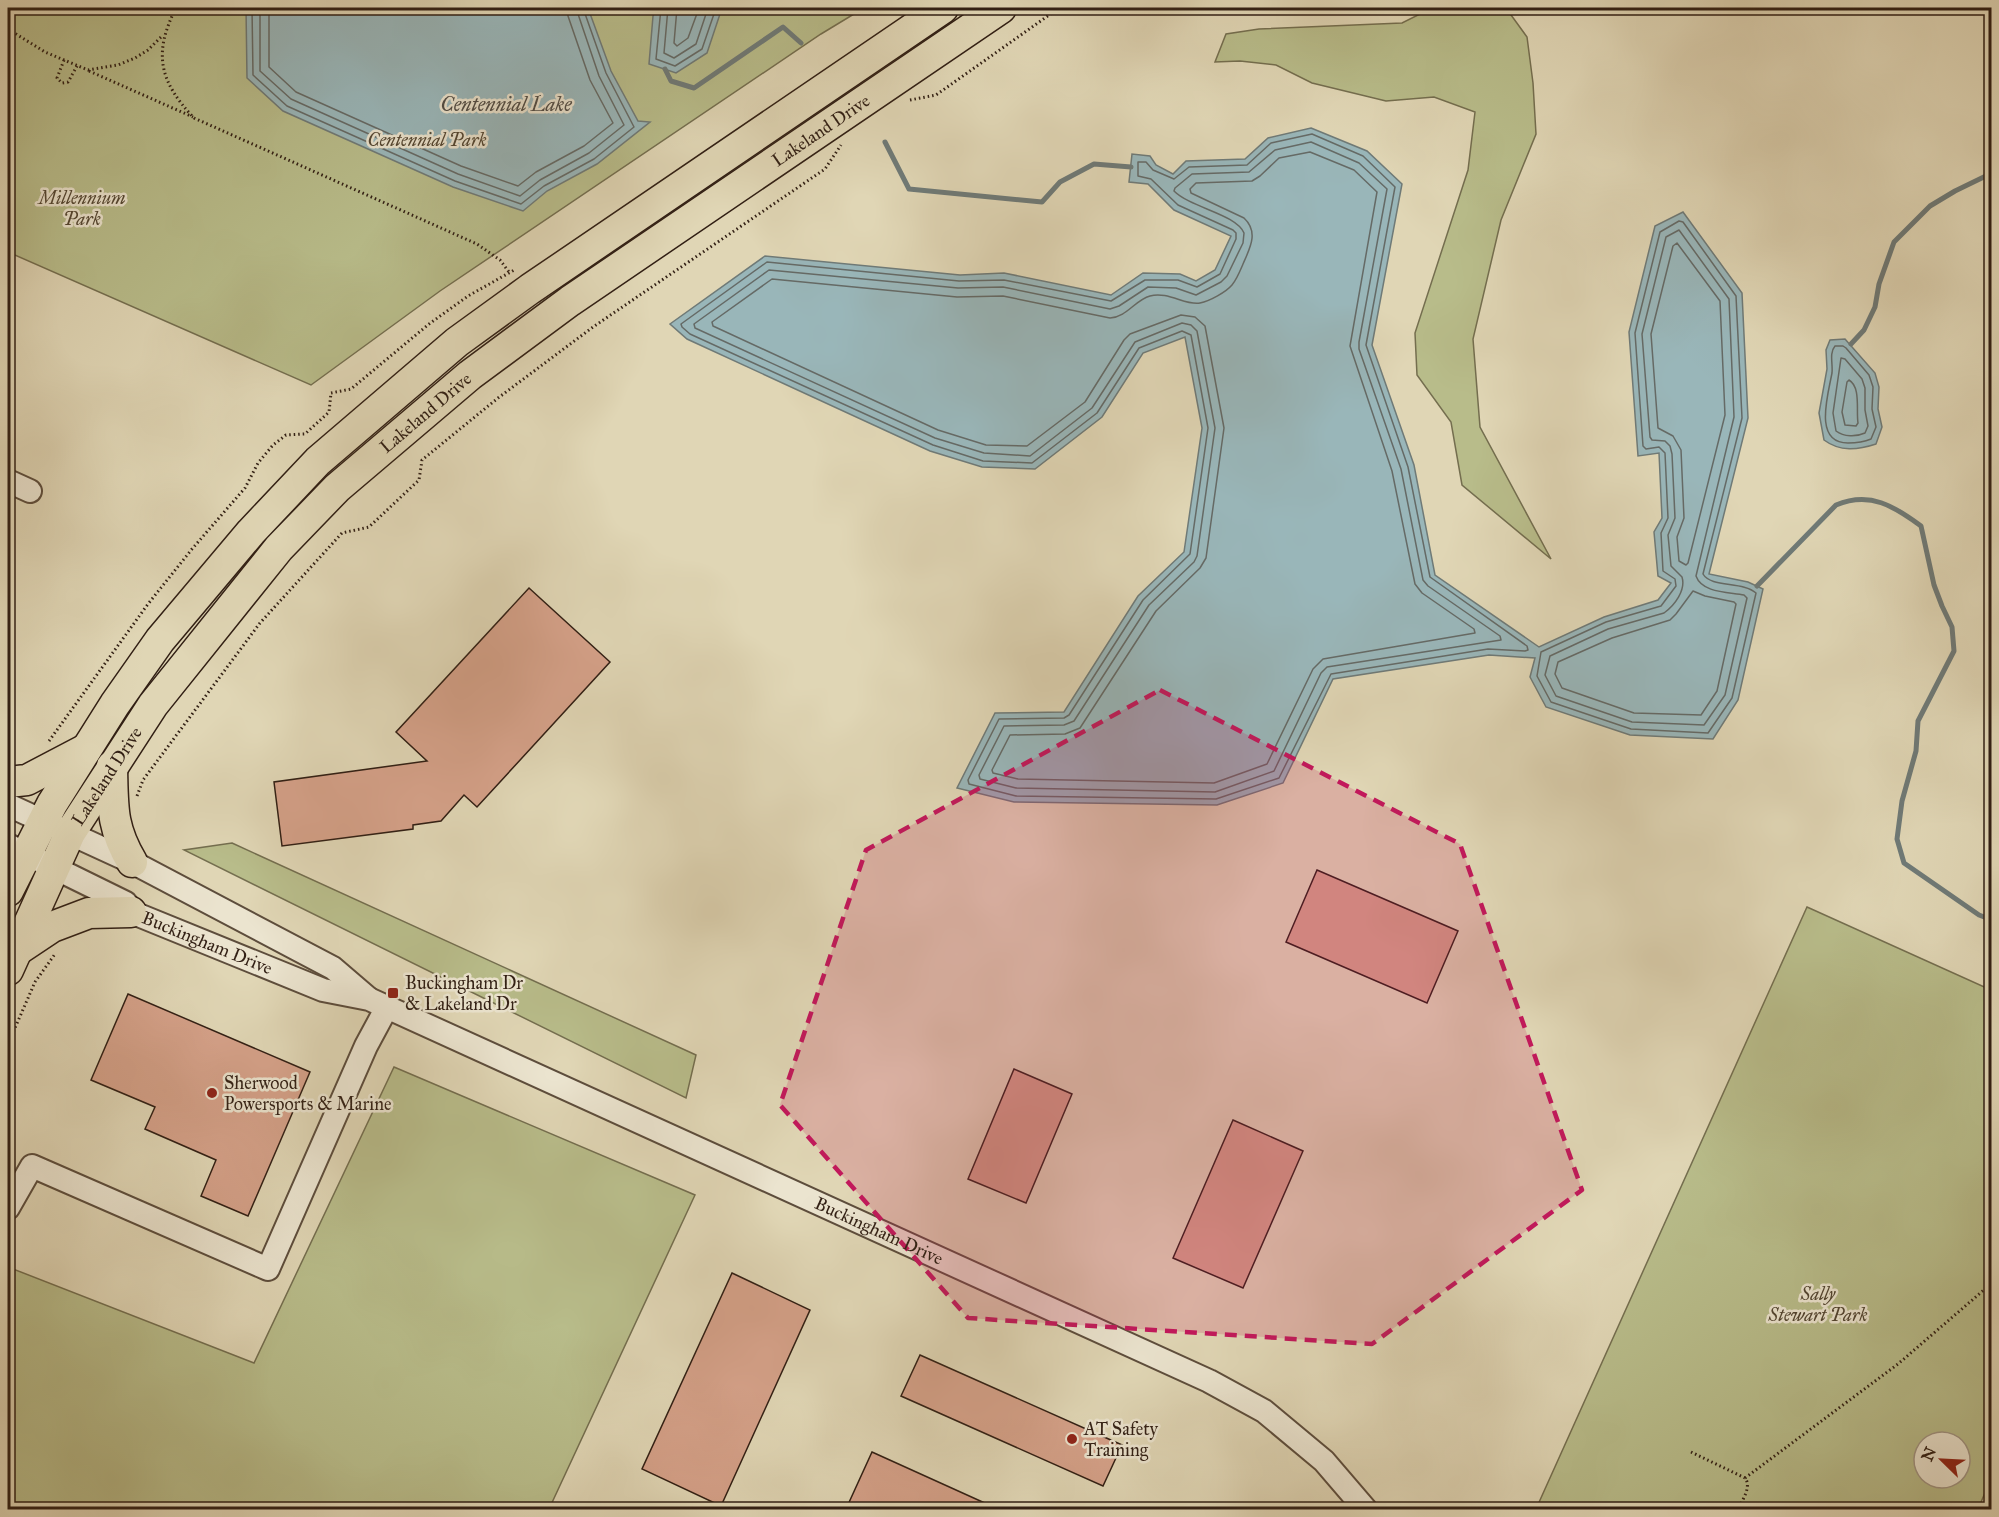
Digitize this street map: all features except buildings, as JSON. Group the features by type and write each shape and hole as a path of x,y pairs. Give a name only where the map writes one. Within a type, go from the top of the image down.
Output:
{"main road":[{"name":"Lakeland Drive","path":"8,891 17,850 43,821 115,704 160,640 286,493 318,461 457,342 530,289 943,8"},
{"name":"Lakeland Drive","path":"12,960 70,833 153,705 279,548 337,488 470,375 570,301 1001,8"},
{"path":"8,782 27,780 86,749"},
{"path":"112,766 113,811 120,842 132,862"},
{"path":"12,960 52,927 88,912 131,912"}],"street":[{"path":"8,481 30,491"},
{"name":"Buckingham Drive","path":"8,805 132,862 333,968 378,1003"},
{"name":"Buckingham Drive","path":"17,850 126,903 131,912 323,990 378,1003 1209,1381 1264,1411 1324,1461 1362,1508"},
{"path":"8,1208 32,1166 267,1269 366,1046 378,1003"}],"path":[{"path":"87,70 118,65 148,50 163,35 176,8"},
{"path":"905,101 936,95 1059,8"},
{"path":"8,29 27,42 64,60 477,244 500,260 509,272"},
{"path":"163,35 162,51 166,78 182,105 194,118"},
{"path":"64,60 57,74 57,78 62,83 68,82 78,66"},
{"path":"135,805 143,780 260,623 342,533 369,527 419,480 422,460 593,327 825,169 843,143"},
{"path":"8,1044 35,982 54,955 62,948"},
{"path":"1745,1478 1898,1364 1992,1283"},
{"path":"1691,1452 1745,1478 1748,1487 1738,1509"}],"highlighted area":[{"path":"1160,690 1460,844 1582,1190 1372,1344 968,1318 780,1105 866,850"}],"green space":[{"name":"Centennial Park","path":"8,8 864,8 821,34 440,291 311,385 8,252"},
{"path":"1432,8 1506,8 1527,37 1536,134 1501,220 1473,339 1480,427 1551,559 1462,485 1451,422 1417,375 1415,333 1468,170 1475,112 1434,97 1386,101 1312,83 1276,65 1240,61 1215,62 1226,34 1259,29 1402,23"},
{"path":"232,843 696,1055 686,1098 184,850"},
{"name":"Sally Stewart Park","path":"1807,907 1991,990 1991,1479 1978,1509 1536,1509"},
{"path":"394,1067 695,1195 549,1509 8,1509 8,1267 254,1363"}],"water":[{"name":"Centennial Lake","path":"246,8 588,8 611,71 638,121 650,122 597,164 547,191 523,211 453,187 283,111 247,78"},
{"path":"655,8 722,8 707,53 676,73 649,64"},
{"path":"1311,128 1367,151 1402,184 1372,345 1414,465 1435,575 1539,647 1604,617 1658,600 1671,583 1658,576 1654,532 1662,518 1659,453 1638,456 1629,332 1655,226 1683,212 1742,293 1748,418 1709,574 1748,582 1763,589 1738,700 1713,739 1630,735 1546,707 1530,677 1535,658 1489,655 1333,679 1283,783 1217,805 1014,802 957,788 995,713 1064,712 1138,596 1184,552 1202,428 1185,337 1143,353 1102,417 1035,469 982,467 930,451 687,339 670,324 765,256 960,275 1004,273 1111,295 1143,273 1180,274 1196,281 1215,270 1231,236 1174,210 1148,184 1129,182 1132,154 1150,156 1156,165 1173,174 1186,161 1245,159 1268,138"},
{"path":"1845,339 1875,373 1879,387 1878,409 1882,427 1876,444 1856,449 1836,447 1824,440 1819,413 1827,369 1826,350 1830,340"}],"waterway":[{"path":"665,69 671,81 694,88 783,27 801,43"},
{"path":"885,142 909,189 1042,202 1060,182 1094,164 1131,167"},
{"path":"1851,344 1864,330 1875,307 1879,284 1894,242 1930,206 1992,173"},
{"path":"1757,586 1836,505 1848,501 1871,500 1901,512 1921,526 1934,585 1952,627 1954,651 1918,721 1916,751 1902,801 1897,839 1904,863 1979,915 1992,920"}],"place":[{"name":"Buckingham Dr & Lakeland Dr","path":"393,993"},
{"name":"Sherwood Powersports & Marine","path":"212,1093"},
{"name":"AT Safety Training","path":"1072,1439"}],"park label":[{"name":"Millennium Park","path":"82,208"}]}
